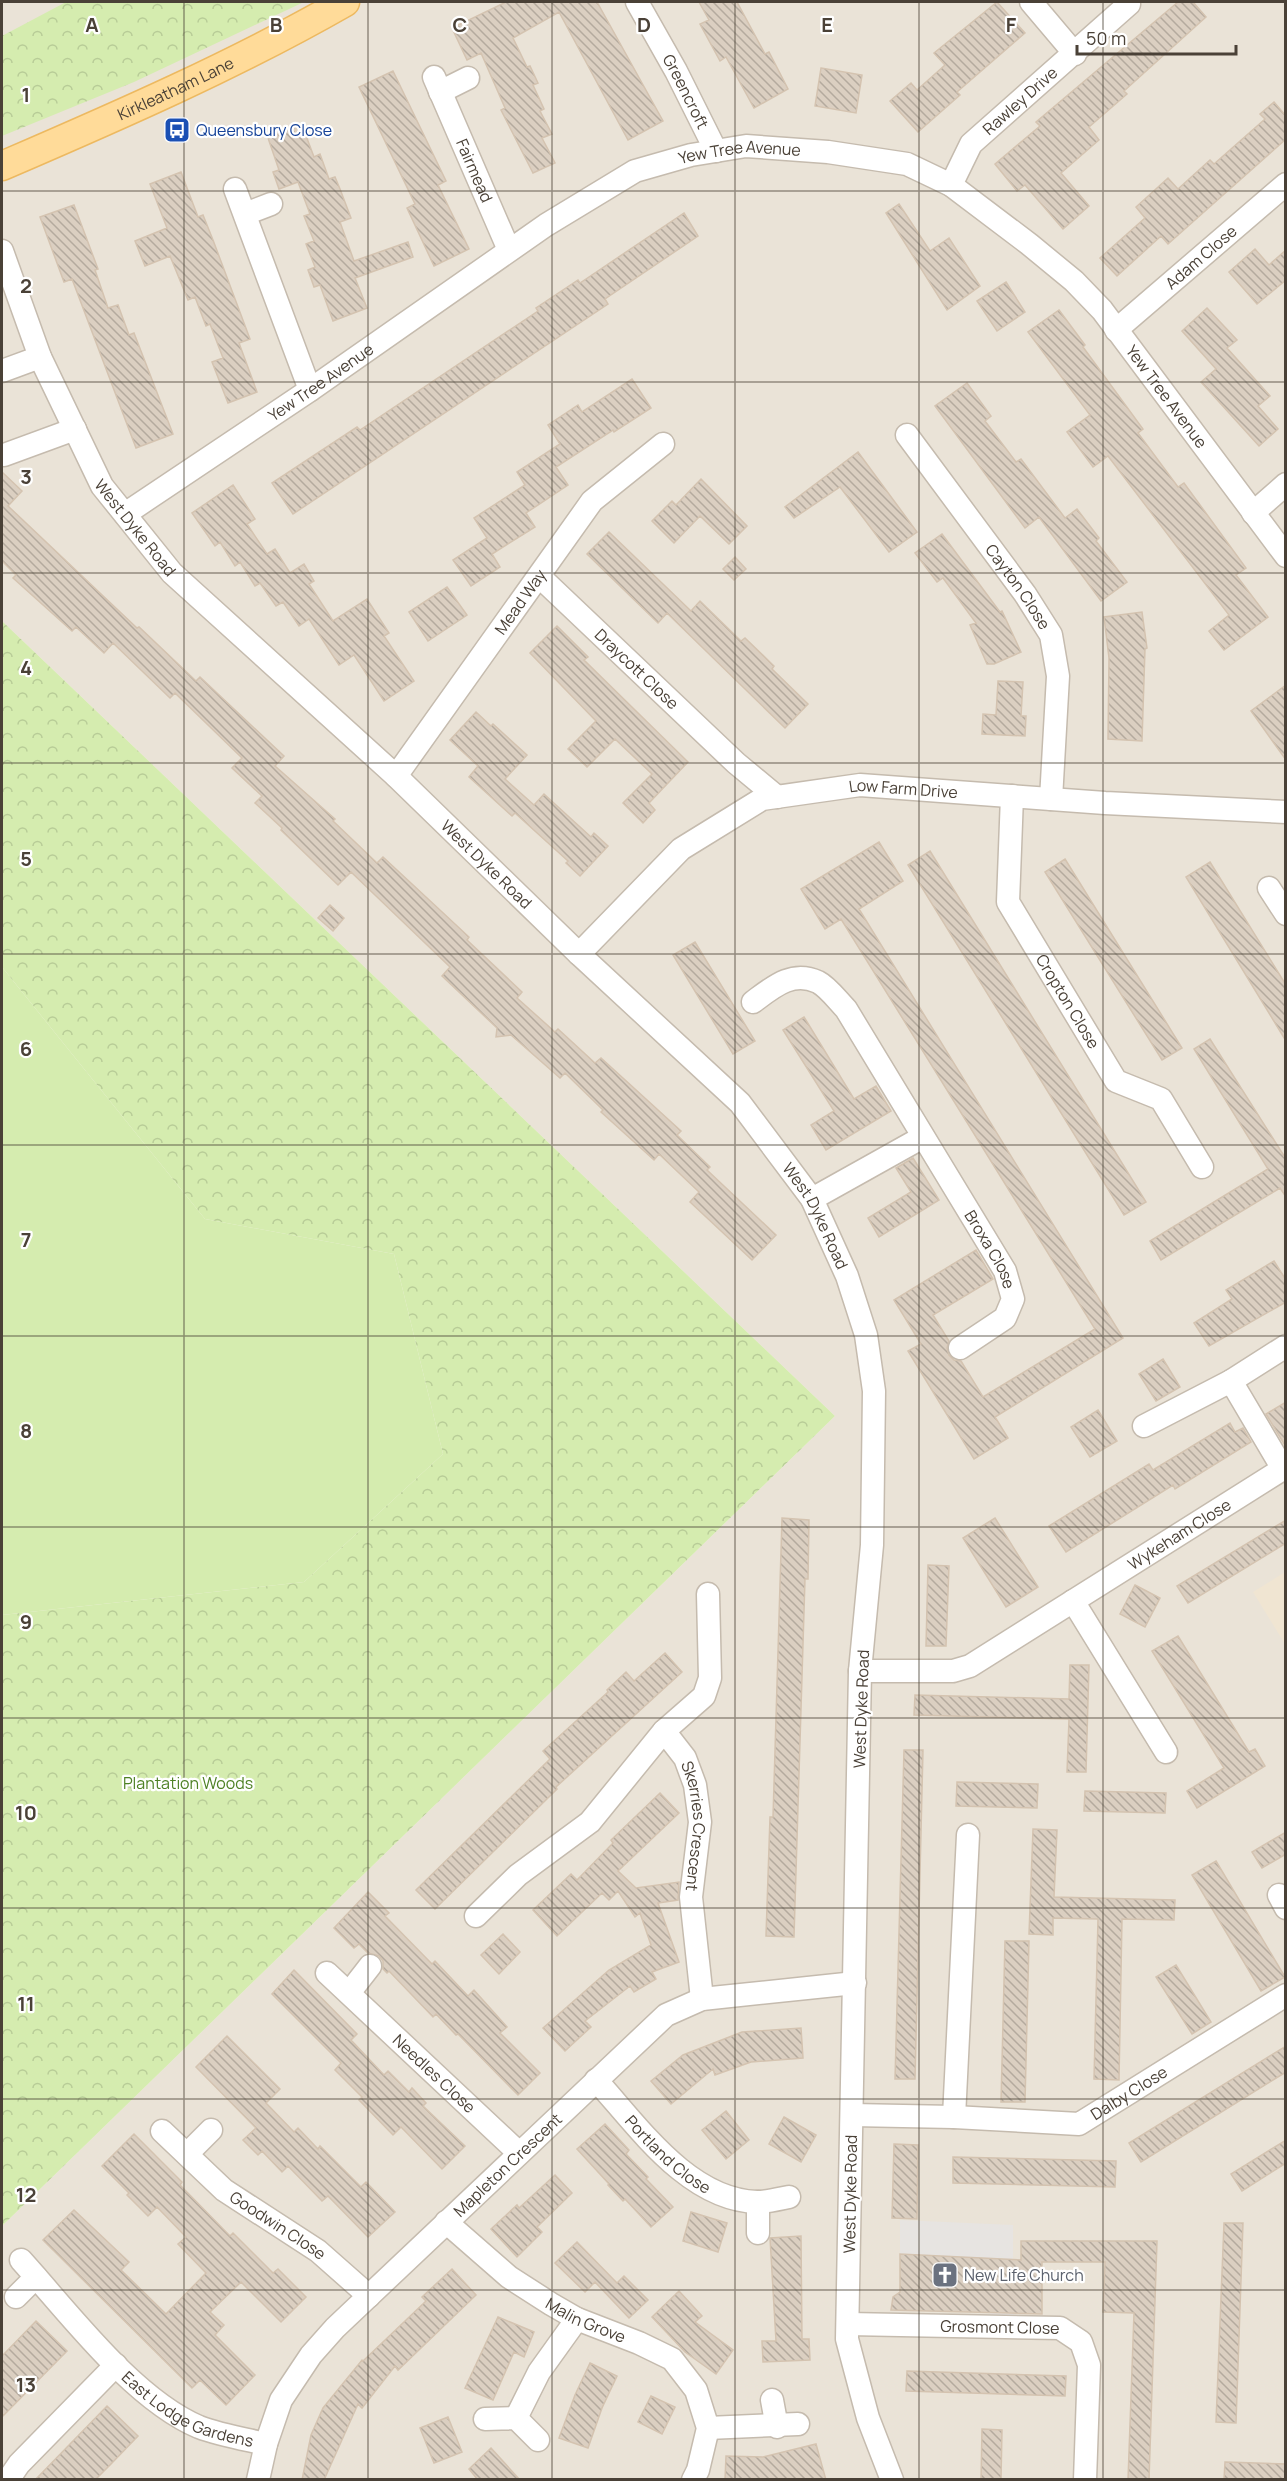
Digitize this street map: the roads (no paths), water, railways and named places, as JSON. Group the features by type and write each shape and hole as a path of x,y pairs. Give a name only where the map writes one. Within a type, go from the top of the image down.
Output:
{"main road":[{"name":"Kirkleatham Lane","path":"2,166 142,106 345,2"}],"street":[{"name":"Greencroft","path":"637,2 676,71 716,151"},
{"path":"1031,2 1075,54"},
{"name":"Rawley Drive","path":"951,185 971,144 1129,4"},
{"name":"Fairmead","path":"468,78 437,85 510,250"},
{"name":"Yew Tree Avenue","path":"125,514 310,390 546,225 635,171 691,155 746,147 828,152 907,164 951,185 1029,244 1074,281 1101,310 1286,556"},
{"name":"Adam Close","path":"1116,330 1286,184"},
{"path":"235,189 310,390"},
{"path":"245,214 272,204"},
{"name":"West Dyke Road","path":"2,250 40,357 102,486 172,573 396,776 579,954 740,1103 812,1199 847,1276 866,1335 874,1391 872,1545 860,1671 847,2339 868,2418 892,2480"},
{"path":"2,371 40,357"},
{"path":"4,455 75,429"},
{"name":"Cayton Close","path":"907,435 1025,594 1051,635 1058,676 1051,799"},
{"name":"Mead Way","path":"396,776 592,501 663,444"},
{"path":"1253,513 1286,484"},
{"name":"Draycott Close","path":"539,576 736,763 777,797"},
{"name":"Low Farm Drive","path":"579,954 681,849 762,799 860,785 1051,799 1286,812"},
{"name":"Cropton Close","path":"1012,796 1008,902 1116,1081 1161,1099 1202,1167"},
{"path":"1269,888 1286,914"},
{"name":"Broxa Close","path":"753,1002 775,986 795,977 819,982 846,1009 1005,1271 1013,1299 1005,1318 960,1348"},
{"path":"812,1199 923,1137"},
{"path":"1144,1426 1231,1381 1286,1346"},
{"path":"1231,1381 1284,1468"},
{"name":"Wykeham Close","path":"860,1671 953,1671 970,1666 1284,1468"},
{"name":"Skerries Crescent","path":"476,1916 518,1875 590,1822 664,1731 704,1695 711,1678 708,1594"},
{"path":"1073,1601 1166,1752"},
{"name":"Skerries Crescent","path":"664,1731 685,1758 695,1785 700,1822 691,1897 702,1999"},
{"path":"954,2117 968,1835"},
{"path":"349,1993 370,1966"},
{"name":"Needles Close","path":"327,1973 519,2153"},
{"name":"Mapleton Crescent","path":"258,2480 266,2444 281,2400 310,2355 446,2222 666,2015 702,1999 855,1983"},
{"name":"Dalby Close","path":"852,2115 954,2117 1079,2124 1286,1995"},
{"name":"Portland Close","path":"596,2080 668,2161 697,2181 728,2196 758,2202 789,2197"},
{"path":"187,2154 211,2130"},
{"name":"Goodwin Close","path":"162,2131 224,2190 318,2251 369,2296"},
{"path":"758,2202 758,2234"},
{"name":"Malin Grove","path":"446,2222 509,2277 577,2319 639,2343 672,2360 696,2390 708,2428"},
{"name":"East Lodge Gardens","path":"16,2297 28,2268 116,2365 154,2400 198,2426 266,2444"},
{"path":"516,2418 539,2372 577,2319"},
{"name":"Grosmont Close","path":"848,2324 1060,2328 1081,2342 1089,2365 1085,2480"},
{"name":"East Lodge Gardens","path":"8,2480 19,2464 116,2365"},
{"path":"693,2480 708,2428 788,2426 772,2400"},
{"path":"485,2419 516,2418 538,2440"}],"place":[{"name":"Queensbury Close","path":"177,130"},
{"name":"New Life Church","path":"945,2275"}],"park label":[{"name":"Plantation Woods","path":"188,1783"}]}
